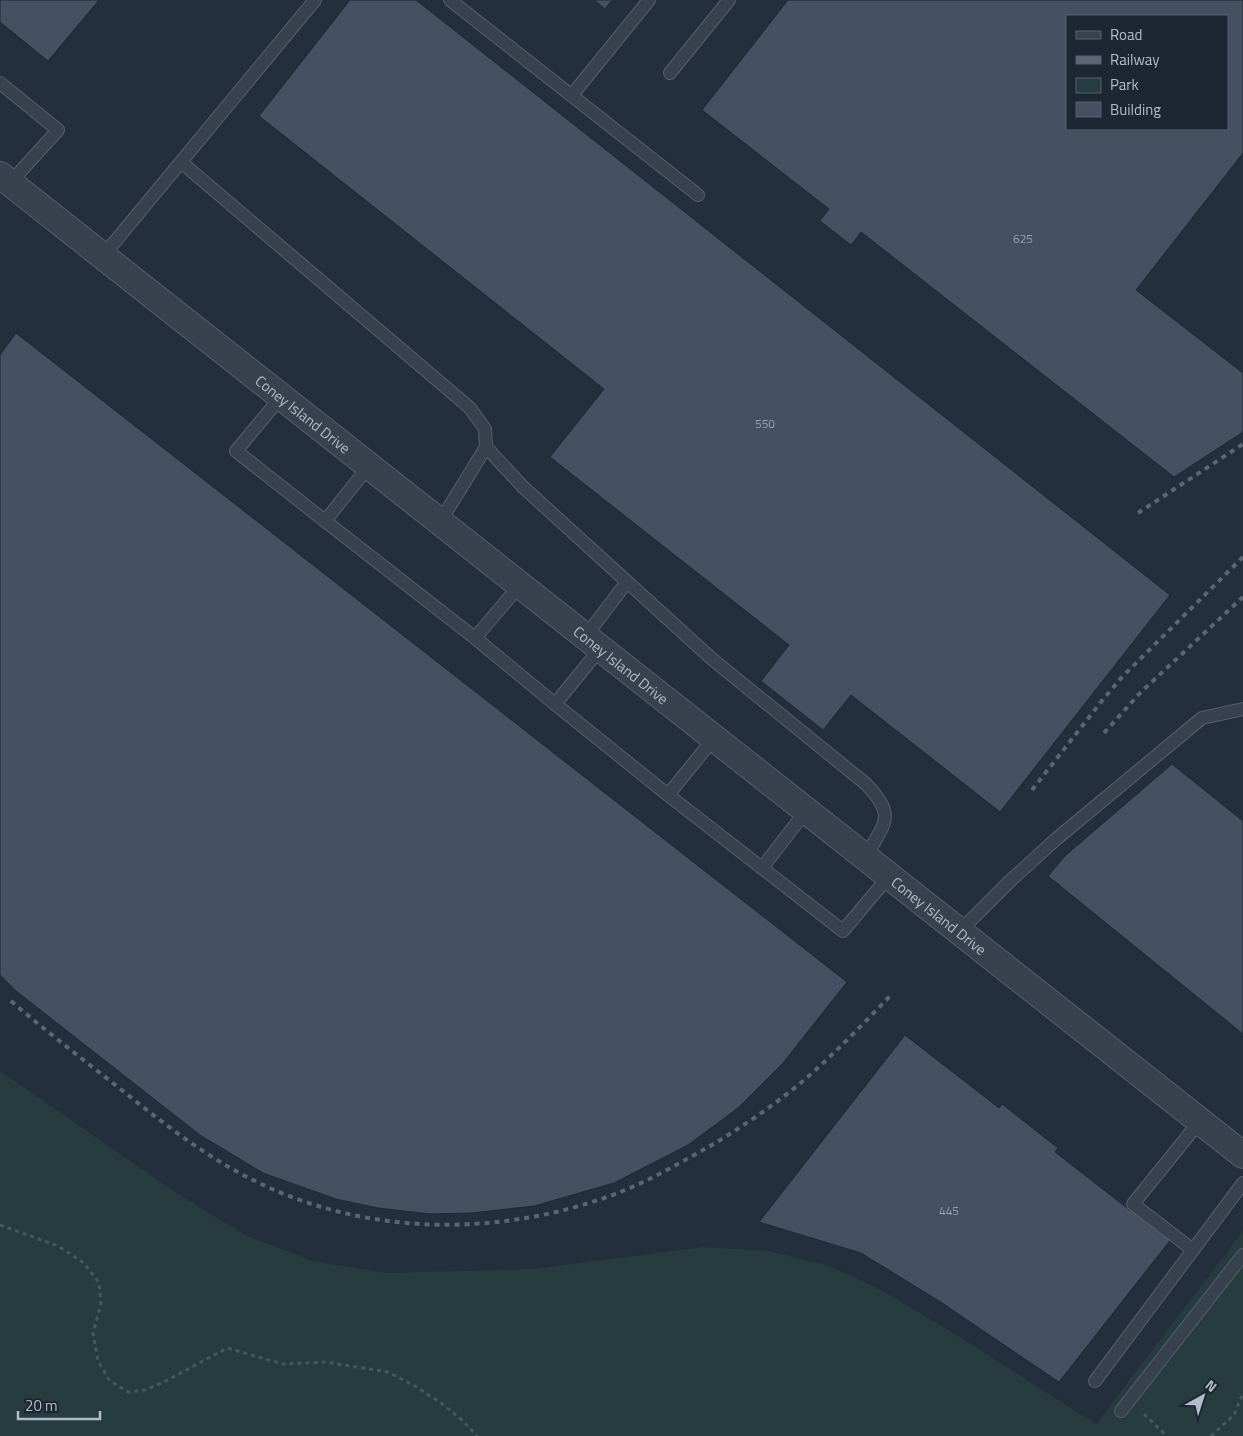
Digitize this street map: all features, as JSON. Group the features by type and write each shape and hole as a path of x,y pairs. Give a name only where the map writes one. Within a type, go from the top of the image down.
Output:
{"street":[{"name":"Coney Island Drive","path":"5,179 1243,1155"}],"lane":[{"path":"103,256 315,0"},
{"path":"450,0 698,195"},
{"path":"572,96 649,0"},
{"path":"670,73 729,0"},
{"path":"0,83 58,130 5,179"},
{"path":"181,162 470,408 485,429 486,447 440,522"},
{"path":"281,397 236,452 475,638 668,794 842,930 889,876"},
{"path":"486,447 523,487 712,659 866,784 878,797 885,808 885,822 865,858"},
{"path":"325,521 369,466"},
{"path":"556,704 628,582"},
{"path":"475,638 520,585"},
{"path":"959,932 1009,882 1055,840 1202,718 1243,709"},
{"path":"668,794 714,738"},
{"path":"762,868 806,811"},
{"path":"1193,1250 1133,1204 1200,1121"},
{"path":"1095,1382 1243,1183"},
{"path":"1121,1411 1243,1256"}],"path":[{"path":"0,1225 58,1246 84,1263 94,1276 99,1283 101,1304 94,1333 98,1361 110,1381 128,1392 145,1390 164,1382 227,1348 283,1364 326,1362 388,1372 415,1386 441,1403 462,1420 477,1436"},
{"path":"1211,1436 1234,1415 1243,1393"},
{"path":"1129,1400 1167,1436"}],"green space":[{"path":"0,1071 175,1192 245,1235 313,1261 386,1273 534,1269 703,1247 768,1251 830,1266 881,1290 947,1329 1096,1424 1243,1231 1243,1436 0,1436"}],"building":[{"path":"0,0 99,0 48,61 0,22"},
{"path":"350,0 416,0 1170,595 1000,812 851,695 823,730 761,681 789,645 550,457 604,389 259,116"},
{"path":"594,0 612,0 605,9"},
{"path":"788,0 1243,0 1243,153 1136,290 1243,373 1243,432 1174,477 861,232 851,245 820,221 829,209 702,110"},
{"path":"16,333 847,982 783,1063 738,1108 688,1145 614,1183 534,1206 472,1213 430,1214 378,1208 336,1199 263,1173 200,1135 16,991 0,975 0,355"},
{"path":"1172,764 1243,821 1243,1034 1048,876 1066,855"},
{"path":"905,1035 999,1108 1002,1104 1058,1148 1055,1152 1131,1211 1134,1208 1172,1238 1059,1382 939,1301 861,1253 759,1222"}],"railway":[{"path":"1138,513 1243,444"},
{"path":"1032,790 1122,677 1243,557"},
{"path":"1104,733 1140,693 1243,597"},
{"path":"11,1001 168,1126 215,1159 249,1178 291,1197 335,1211 380,1220 426,1224 472,1224 518,1219 563,1210 621,1192 674,1166 733,1132 792,1090 831,1056 892,994"}]}
